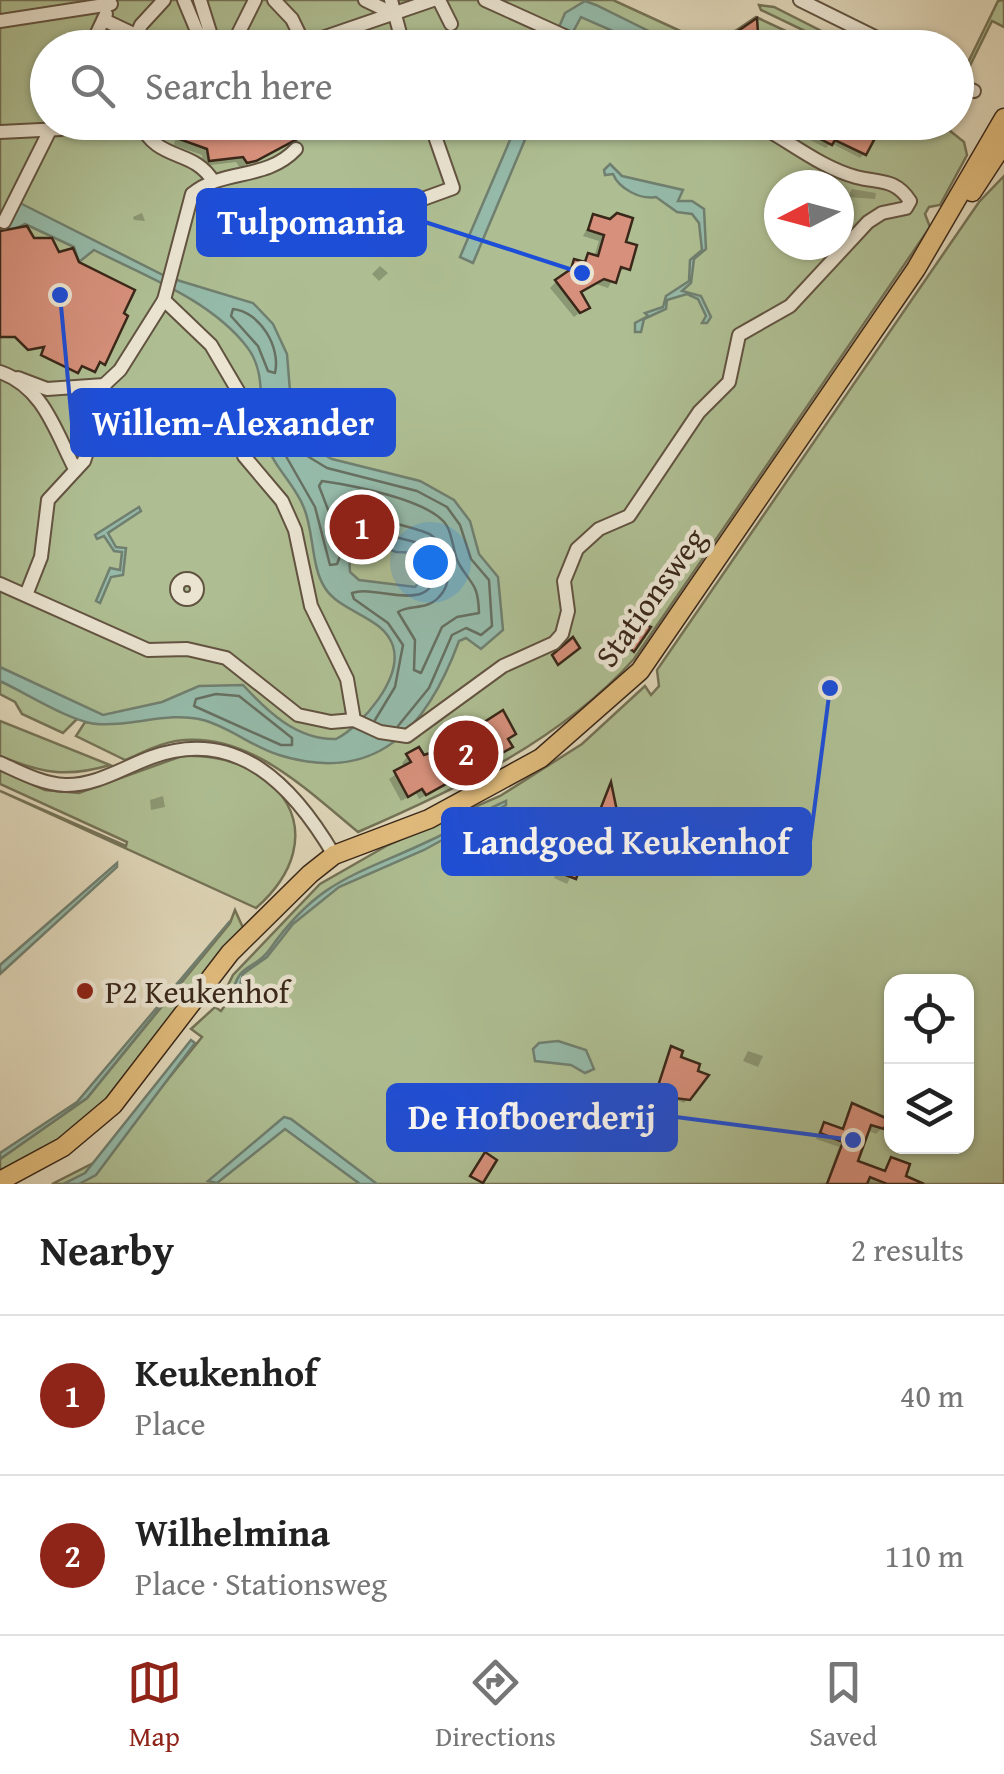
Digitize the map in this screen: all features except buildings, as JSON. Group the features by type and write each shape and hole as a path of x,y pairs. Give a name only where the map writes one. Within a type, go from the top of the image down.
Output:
{"main road":[{"name":"Stationsweg","path":"0,1181 63,1146 113,1105 230,953 282,898 334,855 428,818 542,758 640,672 999,148 1004,118"}],"street":[{"path":"141,30 164,0"},
{"path":"184,0 196,30"},
{"path":"200,0 209,30"},
{"path":"240,30 255,0"},
{"path":"274,0 292,19 296,30"},
{"path":"365,0 391,7"},
{"path":"338,30 391,7 436,0 451,24"},
{"path":"800,0 861,30"},
{"path":"492,1 554,30"},
{"path":"0,22 52,7 112,2 99,30"},
{"path":"104,20 118,30"},
{"path":"0,132 30,129"},
{"path":"4,222 45,140"},
{"path":"151,140 159,151 200,165 213,180"},
{"path":"310,240 453,188 436,140"},
{"path":"0,584 148,650 187,649 226,658 298,715 330,722 355,720 380,732 406,736 514,660 554,643 566,624 564,581 577,549 599,530 629,516 699,412 729,382 739,335 790,306 868,222 882,213 906,208 910,201 888,181 856,177 830,166 794,140"},
{"path":"0,372 47,389 104,384 120,370 165,298 176,269 188,201 213,180 252,176 282,164 296,149"},
{"path":"165,298 211,345 242,396 244,456 282,502 295,530 312,610 344,670 355,720"},
{"path":"18,378 45,408 74,468"},
{"path":"26,596 41,556 48,500 84,461 92,437 108,416 104,384"},
{"path":"0,763 65,785 95,780 181,749 222,750 265,768 285,786 334,855"}],"shaded area":[{"path":"0,0 613,0 678,30 30,30 30,140 964,142 967,155 940,205 929,207 925,214 930,227 634,659 605,688 541,738 470,780 358,832 297,782 251,754 202,740 176,741 125,760 76,736 85,722 97,724 0,675"},
{"path":"1004,0 1004,27 992,21 974,58 974,50 998,1"},
{"path":"759,5 774,7 819,30 803,30 761,10"},
{"path":"756,17 784,30 737,30"},
{"path":"1004,176 1004,1184 52,1184 105,1157 202,1037 191,1029 215,1007 221,1011 226,1004 221,999 233,975 320,884 388,845 500,796 582,744 645,686 651,695 659,686 657,670 979,202"},
{"path":"0,681 78,718 63,733 22,714 15,702 0,694"},
{"path":"0,721 110,765 54,772 0,756"},
{"path":"182,756 217,758 247,768 271,783 287,804 295,827 293,853 280,881 256,908 0,791 126,846 127,842 0,784 0,770 45,790 79,793"},
{"path":"235,910 244,930 135,1071 73,1132 0,1175 0,1159 87,1098 230,923"}],"water":[{"path":"585,1 647,30 610,30 581,17 574,30 558,30 565,13"},
{"path":"510,140 525,140 473,263 460,257"},
{"path":"610,164 622,176 683,190 678,201 692,201 704,209 706,249 694,259 691,283 682,291 701,296 711,317 707,323 702,323 706,316 698,299 687,294 667,300 666,309 644,319 641,332 635,332 635,323 648,316 645,313 663,307 666,296 689,281 690,260 702,250 699,223 692,214 677,212 656,197 625,189 613,174 605,175"},
{"path":"20,203 167,277 253,303 273,324 287,354 293,428 304,443 332,459 420,481 454,500 470,521 479,554 498,577 503,630 481,649 466,638 459,641 432,699 395,741 372,755 345,762 314,762 279,755 203,720 177,717 110,724 86,722 0,681 0,667 103,715 162,702 199,686 243,685 273,714 296,729 336,739 378,700 394,659 388,636 332,596 320,580 304,508 266,442 258,369 247,347 232,330 176,291 94,250 79,262 74,247 25,224 13,230 6,228","holes":["365,540 396,552 418,553 427,572 415,587 359,580 350,572 349,552"]},
{"path":"139,507 141,511 108,533 116,547 126,548 123,575 111,577 100,603 96,601 110,568 120,570 122,552 114,551 104,536 97,539 95,535"},
{"path":"506,801 506,805 424,850 339,887 293,924 267,957 243,974 237,997 231,1000 242,972 264,956 288,925 324,893"},
{"path":"117,863 117,867 0,974 0,965"},
{"path":"230,921 87,1098 0,1159 0,1153 77,1102"},
{"path":"191,1040 195,1043 96,1175 79,1184 63,1184 85,1173"},
{"path":"558,1041 586,1050 594,1069 585,1073 571,1065 535,1061 533,1049 539,1043"},
{"path":"284,1117 377,1184 360,1184 285,1129 217,1183 208,1181"}],"place":[{"name":"Tulpomania","path":"582,273"},
{"name":"Willem-Alexander","path":"60,295"},
{"name":"Keukenhof","path":"362,527"},
{"name":"Landgoed Keukenhof","path":"830,688"},
{"name":"Wilhelmina","path":"466,753"},
{"name":"P2 Keukenhof","path":"85,991"},
{"name":"De Hofboerderij","path":"853,1140"}]}
